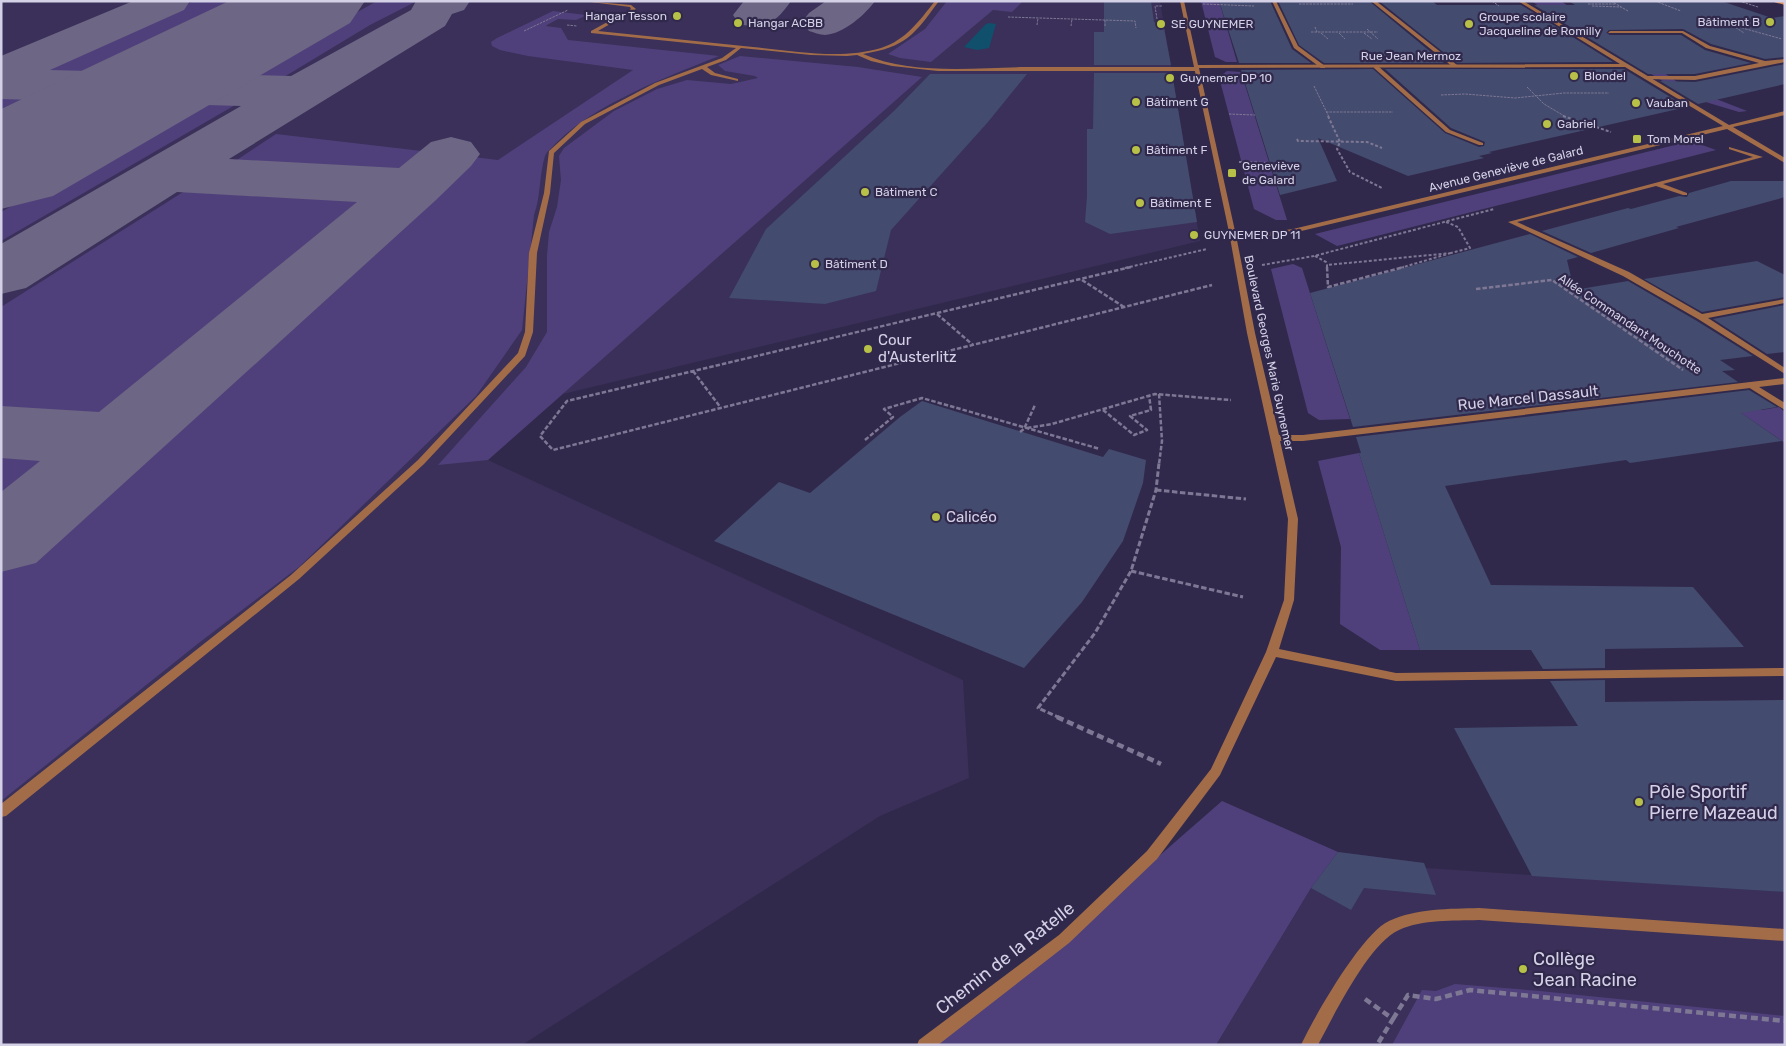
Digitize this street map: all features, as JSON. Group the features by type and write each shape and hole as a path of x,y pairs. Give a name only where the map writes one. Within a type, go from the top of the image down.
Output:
{"street":[{"path":"585,1 633,7 631,10 592,32 820,55 858,54 883,49 912,33 937,1"},
{"name":"Boulevard Georges Marie Guynemer","path":"1182,1 1232,232 1250,333 1292,519 1289,600 1272,652"},
{"path":"1274,1 1296,48 1323,67"},
{"path":"1373,1 1455,66"},
{"path":"1520,1 1785,161"},
{"path":"1776,1 1785,4"},
{"path":"1610,32 1683,32 1708,48 1765,63"},
{"path":"1,812 295,577 421,462 522,354 529,332 533,253 547,193 551,152 583,123 657,84 724,58 740,47"},
{"name":"Rue Jean Mermoz","path":"858,54 866,58 885,62 934,69 1626,65"},
{"path":"1645,77 1695,78 1785,60"},
{"path":"703,67 714,74 736,80"},
{"path":"1376,67 1448,130 1481,144"},
{"name":"Avenue Geneviève de Galard","path":"1232,232 1253,236 1294,231 1785,113"},
{"path":"1731,148 1760,158 1511,222 1626,274 1701,317 1785,372"},
{"path":"1656,184 1685,194"},
{"path":"1701,317 1785,301"},
{"name":"Rue Marcel Dassault","path":"1274,438 1303,438 1785,381"},
{"path":"1751,385 1785,407"},
{"path":"1272,652 1396,677 1785,672"},
{"name":"Chemin de la Ratelle","path":"925,1045 1064,939 1152,855 1216,772 1272,652"},
{"path":"1309,1045 1344,984 1379,935 1390,927 1405,921 1443,915 1479,914 1785,935"}],"path":[{"path":"1598,1 1602,4"},
{"path":"1611,1 1630,12"},
{"path":"1655,1 1683,12"},
{"path":"1198,4 1277,7"},
{"path":"1293,4 1356,4"},
{"path":"1307,4 1312,9"},
{"path":"1324,4 1328,9"},
{"path":"1349,4 1354,9"},
{"path":"1588,4 1616,4"},
{"path":"1592,6 1622,7"},
{"path":"524,31 571,8"},
{"path":"1699,16 1785,39"},
{"path":"1008,17 1136,21 1136,28"},
{"path":"1037,25 1038,18"},
{"path":"1071,26 1072,19"},
{"path":"1105,20 1105,27"},
{"path":"1732,26 1759,23"},
{"path":"1732,26 1750,35"},
{"path":"1315,27 1317,32"},
{"path":"1332,28 1334,32"},
{"path":"1359,29 1372,39"},
{"path":"1367,29 1378,39"},
{"path":"1305,32 1380,32"},
{"path":"1321,32 1328,39"},
{"path":"1338,32 1345,39"},
{"path":"1758,38 1765,36"},
{"path":"1499,66 1520,80 1545,105 1573,120 1611,132"},
{"path":"1305,67 1340,142 1338,149 1350,172 1382,188"},
{"path":"1410,96 1465,94 1515,98 1564,93 1610,92"},
{"path":"1326,112 1427,112"},
{"path":"1297,139 1298,141 1367,142 1382,148"},
{"path":"1216,161 1270,163"},
{"path":"1314,256 1326,262 1328,287 1470,248 1458,227 1446,222"},
{"path":"1207,249 567,401 540,436 553,450 1212,285"},
{"path":"1327,265 1452,253"},
{"path":"1081,280 1124,308"},
{"name":"Allée Commandant Mouchotte","path":"1476,289 1552,280 1713,390"},
{"path":"936,314 973,345"},
{"path":"693,371 721,408"},
{"path":"1161,394 1162,441 1156,490 1131,571 1095,633 1038,708 1161,764"},
{"path":"1020,432 1024,429 1052,424 1149,395 1161,394 1231,400"},
{"path":"1103,409 1134,435 1147,430 1130,416 1151,410 1149,395"},
{"path":"865,440 894,417 884,409 922,398 1100,450"},
{"path":"1024,429 1035,405"},
{"path":"1156,490 1246,499"},
{"path":"1131,571 1243,597"},
{"path":"1344,984 1392,1019"},
{"path":"1377,1045 1408,995 1436,999 1470,990 1785,1021"}],"shaded area":[{"path":"1,1 1160,1 1200,241 563,394 488,460 963,680 969,778 880,816 522,1045 1,1045"},
{"path":"194,1 233,1 73,76 29,74"},
{"path":"377,1 417,1 370,25 274,83 233,82"},
{"path":"947,1 1023,1 1012,12 993,10 931,62 900,58 888,54 925,29"},
{"path":"1201,1 1219,1 1237,62 1226,62 1215,57"},
{"path":"1531,1 1561,1 1683,86 1747,111 1739,112 1689,97"},
{"path":"553,11 594,16 585,16 576,20 558,19 546,26 561,28 568,40 719,56 610,104 571,130 547,153 543,163 534,215 522,330 476,396 299,567 200,642 1,801 1,566 465,156 498,160 633,70 528,56 500,50 492,46 491,42 497,38"},
{"path":"740,56 858,67 922,77 488,460 438,465 526,367 547,332 547,256 549,232 557,207 561,180 559,156 564,148 614,111 657,89 687,80 731,84 758,78 725,71 718,65"},
{"path":"1227,71 1241,72 1287,220 1276,220 1254,209 1219,77"},
{"path":"1,92 34,94 1,109"},
{"path":"203,99 242,101 1,241 1,212"},
{"path":"276,134 439,153 406,181 220,171"},
{"path":"1691,141 1716,150 1337,246 1315,234"},
{"path":"206,180 397,191 113,427 1,419 1,307 199,182"},
{"path":"1293,264 1302,268 1350,419 1319,420 1308,413 1271,269"},
{"path":"1749,401 1762,410 1779,407 1785,412 1785,443 1726,403"},
{"path":"1,445 81,454 1,522"},
{"path":"1359,453 1420,650 1380,650 1340,624 1341,547 1318,461"},
{"path":"1222,801 1338,852 1311,888 1216,1045 925,1045 1064,939"},
{"name":"Collège Jean Racine","path":"1338,852 1424,863 1426,868 1785,892 1785,1045 1216,1045 1311,888"},
{"path":"1455,984 1785,1016 1785,1045 1392,1045 1422,990 1436,991"}],"water":[{"path":"986,24 996,24 989,48 977,50 964,47"}],"building":[{"path":"1104,1 1151,1 1154,22 1163,23 1171,65 1094,65 1094,32 1104,32"},
{"path":"1219,1 1270,1 1292,49 1311,63 1239,63"},
{"path":"1278,1 1369,1 1444,63 1324,63 1299,45"},
{"name":"Groupe scolaire Jacqueline de Romilly","path":"1379,1 1432,1 1437,5 1521,5 1613,62 1457,63"},
{"path":"1569,1 1721,1 1772,18 1785,16 1785,57 1765,59 1711,44 1683,29 1609,30 1606,33 1608,35 1681,35 1705,50 1751,63 1695,74 1648,74 1534,5 1575,5"},
{"path":"1785,64 1785,84 1698,104 1660,81 1695,82"},
{"path":"1373,69 1445,133 1479,147 1484,146 1485,142 1451,128 1385,69 1624,69 1687,107 1489,152 1492,153 1479,156 1484,158 1408,176 1318,138 1337,181 1280,195 1241,70"},
{"path":"1094,73 1172,73 1197,222 1110,234 1085,222 1087,129 1093,129"},
{"path":"930,74 1027,74 988,122 891,230 876,291 825,304 729,298 766,229 895,110"},
{"path":"1731,181 1785,181 1785,197 1591,253 1542,231 1679,196 1687,197 1689,193"},
{"path":"1530,234 1578,257 1567,260 1574,290 1628,281 1753,356 1720,360 1735,370 1722,371 1738,382 1353,427 1310,293"},
{"path":"1757,261 1785,275 1785,297 1702,312 1644,279"},
{"path":"1785,305 1785,352 1767,354 1713,319"},
{"path":"1749,390 1777,407 1741,413 1782,441 1630,463 1626,460 1445,486 1491,585 1693,587 1744,647 1605,649 1605,668 1543,669 1531,650 1420,650 1359,453 1361,453 1356,437"},
{"name":"Calicéo","path":"922,401 1103,457 1109,449 1146,460 1143,483 1123,541 1082,602 1024,668 714,541 779,482 810,493 900,417"},
{"name":"Pôle Sportif Pierre Mazeaud","path":"1605,680 1605,702 1785,700 1785,892 1532,876 1454,728 1578,726 1550,681"},
{"path":"1338,852 1424,863 1436,895 1364,888 1351,910 1311,888"}],"taxiway":[{"path":"4,73 169,1"},
{"path":"301,92 430,17 433,7 449,1"},
{"path":"754,15 770,1"},
{"path":"824,22 854,1"},
{"path":"1,84 301,92"},
{"path":"1,273 301,92"},
{"path":"413,187 451,154"},
{"path":"166,174 413,187"},
{"path":"1,542 413,187"},
{"path":"1,432 119,440"}],"runway":[{"path":"1,165 313,1"}],"place":[{"name":"Hangar Tesson","path":"677,16"},
{"name":"Bâtiment B","path":"1770,22"},
{"name":"Hangar ACBB","path":"738,23"},
{"name":"SE GUYNEMER","path":"1161,24"},
{"name":"Groupe scolaire Jacqueline de Romilly","path":"1469,24"},
{"name":"Blondel","path":"1574,76"},
{"name":"Guynemer DP 10","path":"1170,78"},
{"name":"Bâtiment G","path":"1136,102"},
{"name":"Vauban","path":"1636,103"},
{"name":"Gabriel","path":"1547,124"},
{"name":"Tom Morel","path":"1637,139"},
{"name":"Bâtiment F","path":"1136,150"},
{"name":"Geneviève de Galard","path":"1232,173"},
{"name":"Bâtiment C","path":"865,192"},
{"name":"Bâtiment E","path":"1140,203"},
{"name":"GUYNEMER DP 11","path":"1194,235"},
{"name":"Bâtiment D","path":"815,264"},
{"name":"Cour d'Austerlitz","path":"868,349"},
{"name":"Calicéo","path":"936,517"},
{"name":"Pôle Sportif Pierre Mazeaud","path":"1639,802"},
{"name":"Collège Jean Racine","path":"1523,969"}]}
